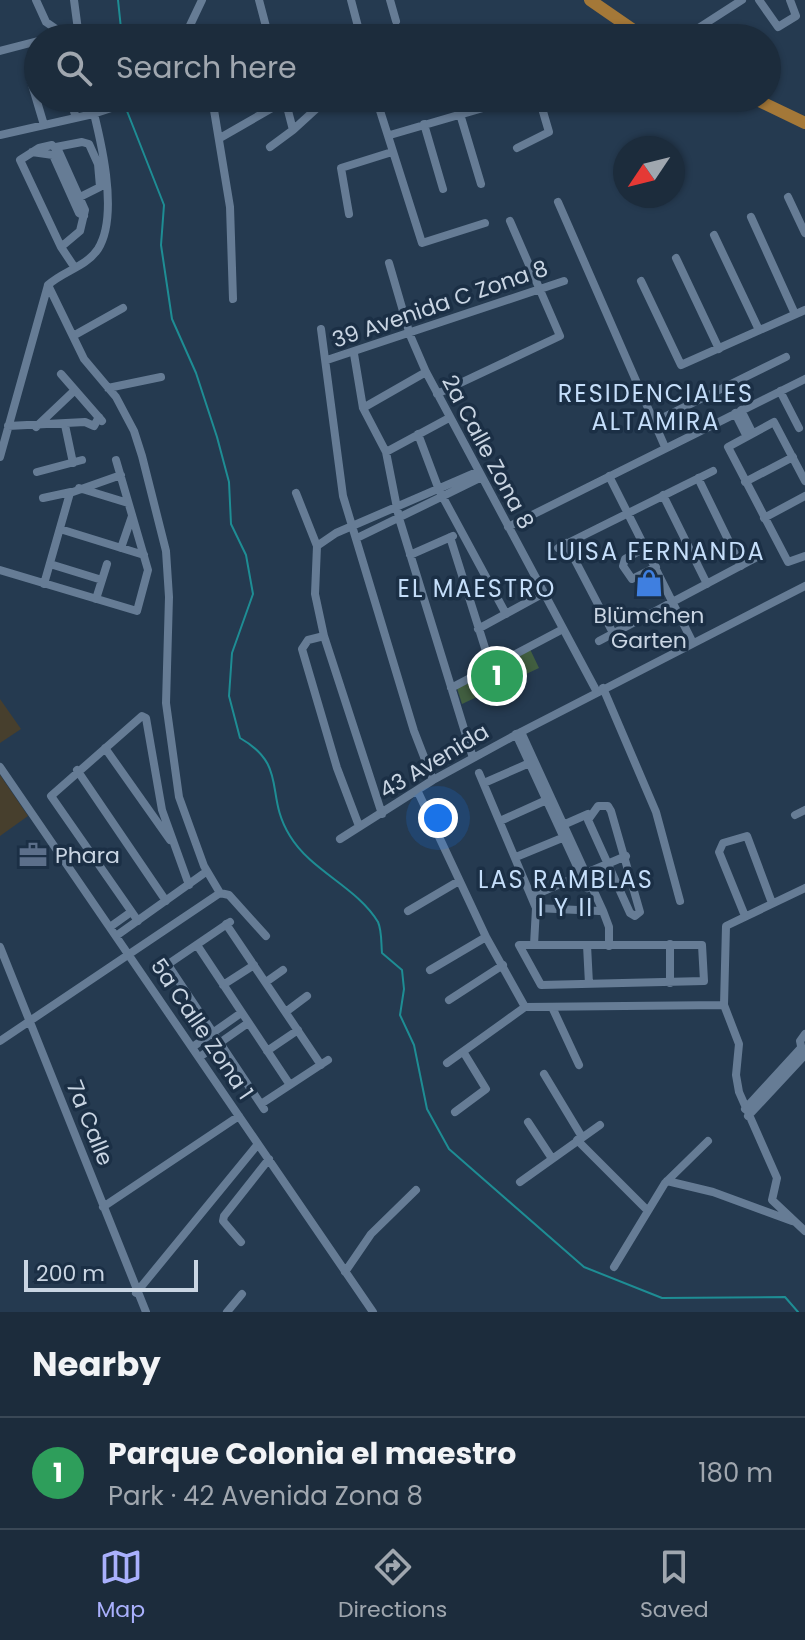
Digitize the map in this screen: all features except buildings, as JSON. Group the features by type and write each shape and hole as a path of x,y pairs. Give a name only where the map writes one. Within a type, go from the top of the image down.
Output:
{"highway":[{"path":"581,0 613,24"},
{"path":"590,0 625,24"},
{"path":"781,104 805,115"},
{"path":"781,111 805,123"}],"street":[{"path":"36,0 49,24"},
{"path":"74,0 77,24"},
{"path":"192,24 202,0"},
{"path":"259,0 265,24"},
{"path":"351,0 357,24"},
{"path":"390,0 396,21"},
{"path":"705,24 742,0"},
{"path":"759,0 776,24"},
{"path":"781,25 796,16 790,0"},
{"path":"0,51 24,45"},
{"path":"40,112 44,125"},
{"path":"74,112 76,118"},
{"path":"0,135 101,112"},
{"path":"215,112 230,207 233,299"},
{"path":"220,138 264,112"},
{"path":"289,112 293,130"},
{"path":"270,147 313,112"},
{"path":"381,112 422,243 485,223"},
{"path":"390,135 466,112"},
{"path":"517,148 549,132 543,112"},
{"path":"462,113 481,184"},
{"path":"0,457 48,285 98,249 107,217 104,159 93,114"},
{"path":"424,124 443,189"},
{"path":"75,268 61,247 20,160 32,151 89,144 98,164 100,187 80,197"},
{"path":"56,147 80,197 84,216 80,231 61,247"},
{"path":"32,151 53,155 79,213 84,216"},
{"path":"349,214 341,168 392,152"},
{"path":"788,197 805,233"},
{"path":"558,202 665,447"},
{"path":"751,217 795,314"},
{"path":"437,394 559,338 560,333 510,221"},
{"path":"714,235 759,330"},
{"path":"676,258 719,349"},
{"name":"2a Calle Zona 8","path":"389,263 410,335 426,372 478,475 600,690 656,812 680,901"},
{"name":"39 Avenida C Zona 8","path":"327,360 354,354 564,281"},
{"path":"641,281 680,364 805,310"},
{"path":"48,285 84,359 108,388 134,431 164,539 169,597 166,703 171,750 182,807 204,866 220,893"},
{"path":"73,336 123,308"},
{"path":"321,329 343,496 414,731 433,780"},
{"path":"354,354 363,408 386,452 398,513 473,758"},
{"path":"654,422 786,357"},
{"path":"363,408 426,372"},
{"path":"8,426 36,427 85,422 94,426 99,417 61,374"},
{"path":"108,388 161,377"},
{"path":"508,527 805,379"},
{"path":"36,427 75,390"},
{"path":"780,391 799,428"},
{"path":"738,412 749,433"},
{"path":"386,452 449,418"},
{"path":"805,481 776,423 749,433 728,447 788,562 805,556"},
{"path":"37,472 77,461 65,425"},
{"path":"418,434 441,494 506,614"},
{"path":"745,482 793,457"},
{"path":"0,570 137,611 149,578 116,460"},
{"path":"613,633 562,545 713,471"},
{"path":"43,498 121,475"},
{"path":"317,546 336,533 398,513 478,475"},
{"path":"609,476 692,641"},
{"path":"698,478 741,566"},
{"path":"76,490 128,503"},
{"path":"44,584 60,529 76,490"},
{"path":"296,493 317,546 315,594 324,636 382,814"},
{"path":"663,495 707,584"},
{"path":"764,518 805,496"},
{"path":"357,538 398,513"},
{"path":"121,548 132,516"},
{"path":"60,529 144,555"},
{"path":"410,555 462,532"},
{"path":"450,537 491,667"},
{"path":"646,547 627,557 623,566 632,579 656,567"},
{"path":"599,641 759,556"},
{"path":"50,564 102,580"},
{"path":"96,599 107,564"},
{"name":"43 Avenida","path":"340,839 433,780 518,733 692,641 805,586"},
{"path":"478,629 544,593"},
{"path":"451,688 563,629"},
{"path":"324,636 305,642 302,649 337,768 359,826"},
{"path":"133,924 51,796 77,770 145,716 162,810 189,885"},
{"path":"518,733 609,927 609,946"},
{"path":"105,748 175,848"},
{"path":"484,783 532,762"},
{"name":"5a Calle Zona 1","path":"0,767 201,1056 373,1312"},
{"path":"77,770 166,901"},
{"path":"479,773 536,908 534,945"},
{"path":"418,792 486,937 525,1007"},
{"path":"500,821 548,800"},
{"path":"548,800 566,836"},
{"path":"563,825 598,806 608,806 626,856 640,912 635,916 630,913 588,814"},
{"path":"795,815 805,810"},
{"path":"516,857 566,836"},
{"path":"745,916 719,852 723,843 747,836 772,903"},
{"path":"532,896 626,856"},
{"path":"116,936 203,874"},
{"path":"408,911 459,881"},
{"path":"805,888 726,928 724,1005 739,1044 736,1075 747,1112 777,1178 772,1200 805,1231"},
{"path":"0,1041 220,893 229,895 266,936"},
{"path":"536,908 601,913"},
{"path":"110,927 127,915"},
{"path":"228,923 298,1030 324,1063 263,1106 164,967 197,945 228,923"},
{"path":"430,970 486,937"},
{"path":"670,944 670,983"},
{"path":"197,945 290,1085"},
{"path":"587,945 589,984"},
{"path":"587,945 703,946 704,981 539,984 518,946 587,945"},
{"name":"7a Calle","path":"0,947 146,1312"},
{"path":"223,985 254,965"},
{"path":"449,1000 503,965"},
{"path":"266,982 283,970"},
{"path":"287,1011 307,996"},
{"path":"447,1063 525,1007 724,1005"},
{"path":"552,1007 579,1065"},
{"path":"194,1046 241,1013"},
{"path":"201,1056 248,1023"},
{"path":"267,1051 298,1030"},
{"path":"747,1112 803,1053 800,1041 805,1034"},
{"path":"455,1112 486,1089 464,1053"},
{"path":"544,1074 579,1138 647,1210"},
{"path":"103,1207 239,1116"},
{"path":"528,1122 551,1157"},
{"path":"520,1182 600,1125"},
{"path":"614,1267 667,1181 708,1141"},
{"path":"136,1293 258,1144"},
{"path":"241,1242 223,1221 224,1216 269,1159"},
{"path":"667,1181 713,1192 793,1221"},
{"path":"345,1272 371,1234 416,1190"},
{"path":"227,1312 242,1294"}],"shaded area":[{"path":"0,699 21,729 0,743"},
{"path":"0,775 28,816 0,836"}],"green space":[{"path":"529,647 539,668 462,704 456,685"}],"waterway":[{"path":"118,0 121,24"},
{"path":"127,112 164,205 161,245 172,319 196,373 217,437 229,482 231,524 246,555 253,594 232,653 229,696 240,738 265,759 274,782 282,821 290,836 310,859 358,899 378,922 382,953 402,970 404,989 400,1015 414,1045 427,1109 449,1149 584,1267 662,1298 785,1297 798,1312"}],"place":[{"name":"Blümchen Garten","path":"649,583"},
{"name":"Parque Colonia el maestro","path":"497,676"},
{"name":"Phara","path":"33,855"}],"district":[{"name":"RESIDENCIALES ALTAMIRA","path":"656,407"},
{"name":"LUISA FERNANDA","path":"656,551"},
{"name":"EL MAESTRO","path":"477,588"},
{"name":"LAS RAMBLAS I Y II","path":"566,893"}]}
